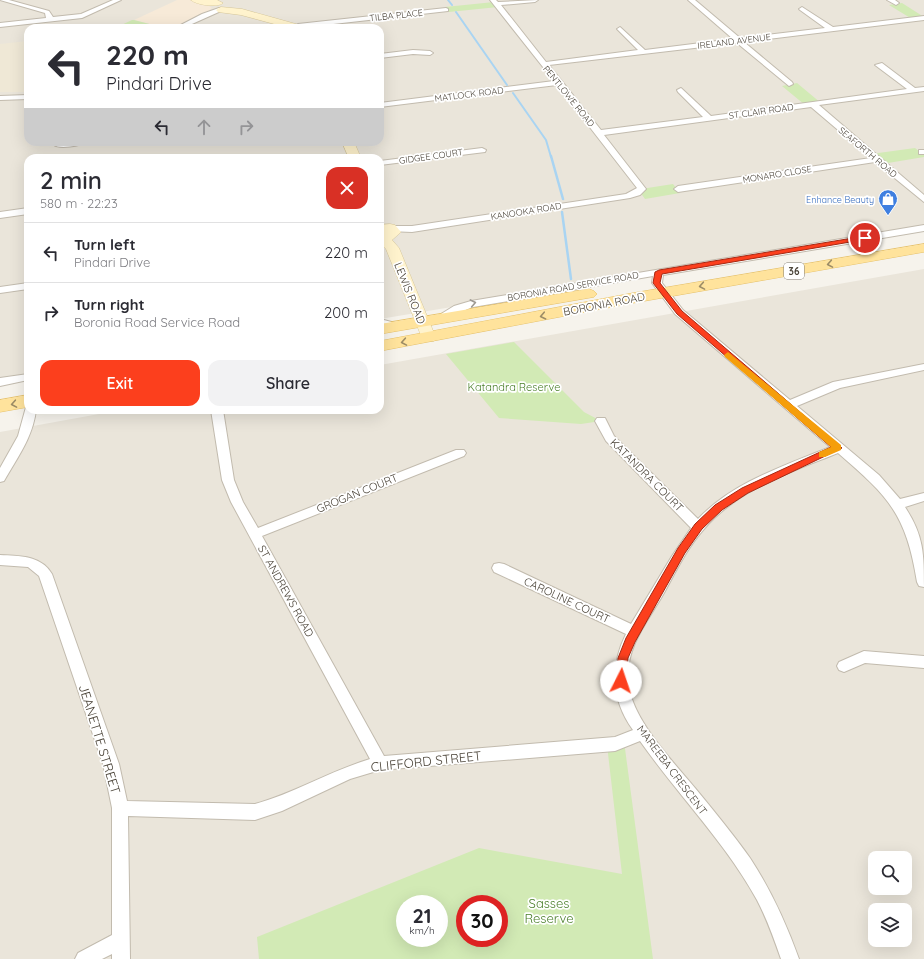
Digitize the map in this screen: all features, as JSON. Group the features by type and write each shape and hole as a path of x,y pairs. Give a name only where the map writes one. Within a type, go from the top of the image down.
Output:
{"main road":[{"name":"BORONIA ROAD","path":"385,326 430,321 906,241 923,231"},
{"name":"BORONIA ROAD","path":"384,345 429,338 660,283 924,248"},
{"path":"0,394 24,390"},
{"path":"0,406 24,402"}],"street":[{"path":"2,0 47,12 50,20"},
{"path":"0,25 82,16 118,0"},
{"path":"494,2 535,0"},
{"path":"691,0 789,84"},
{"path":"199,1 222,5 288,24"},
{"name":"PENTLOWE ROAD","path":"494,2 640,185 642,189 640,192"},
{"path":"186,24 222,5"},
{"path":"802,9 830,29"},
{"name":"TILBA PLACE","path":"325,24 446,10"},
{"name":"IRELAND AVENUE","path":"544,64 830,29 922,20"},
{"path":"620,29 643,52"},
{"path":"384,56 413,52 430,53"},
{"path":"879,65 913,90"},
{"name":"MATLOCK ROAD","path":"384,105 558,83"},
{"name":"ST CLAIR ROAD","path":"599,133 924,89"},
{"path":"681,90 709,118"},
{"path":"0,98 24,97"},
{"name":"SEAFORTH ROAD","path":"813,104 924,199"},
{"name":"GIDGEE COURT","path":"384,162 482,150"},
{"name":"MONARO CLOSE","path":"678,189 877,159"},
{"name":"KANOOKA ROAD","path":"388,235 412,229 627,196 640,192"},
{"path":"0,215 24,212"},
{"path":"923,231 837,242 660,283 684,317 881,484 898,504 912,529 920,558 924,582"},
{"name":"LEWIS ROAD","path":"388,235 430,321 429,338"},
{"path":"837,242 861,248"},
{"path":"0,290 24,287"},
{"path":"788,405 837,385 924,367"},
{"path":"0,382 24,378"},
{"path":"0,478 26,430 30,420 30,414"},
{"name":"ST ANDREWS ROAD","path":"218,414 228,480 237,502 380,763"},
{"name":"KATANDRA COURT","path":"601,421 610,438 698,527"},
{"name":"MAREEBA CRESCENT","path":"790,959 776,918 753,876 643,733 626,704 621,681 623,658 635,632 682,551 698,527 719,507 745,491 838,448"},
{"name":"GROGAN COURT","path":"255,534 460,453"},
{"path":"898,504 924,497"},
{"name":"JEANETTE STREET","path":"0,560 32,563 40,567 45,574 111,764 120,808 121,959"},
{"name":"CAROLINE COURT","path":"499,568 635,632"},
{"path":"844,666 864,657 924,662"},
{"name":"CLIFFORD STREET","path":"120,808 255,812 276,806 347,773 380,763 615,744 643,733"},
{"path":"84,959 121,940"}],"shaded area":[{"path":"0,0 924,0 924,228 384,318 384,154 24,154 24,378 0,382"},
{"path":"177,0 195,0 203,2 212,8 204,15 186,24 150,24 134,20"},
{"path":"24,41 24,92 0,92 0,44"},
{"path":"924,269 924,959 0,959 0,432 99,414 384,414 384,364"}],"green space":[{"path":"494,2 498,7 449,12 445,7"},
{"path":"902,3 924,17 912,19 889,5"},
{"path":"134,20 150,24 124,24"},
{"path":"797,83 821,103 805,105 782,86"},
{"path":"915,148 924,155 924,157 882,164 871,154"},
{"path":"673,184 680,193 645,199 640,192 641,189"},
{"name":"Katandra Reserve","path":"514,342 584,412 601,421 581,424 499,418 446,354"},
{"name":"Sasses Reserve","path":"624,741 653,959 259,959 257,937 479,848 622,874 607,745"}],"waterway":[{"path":"448,0 452,5"},
{"path":"456,12 507,85"},
{"path":"513,93 546,140 551,157"},
{"path":"551,156 563,199"},
{"path":"562,212 571,279"}],"slow traffic":[{"path":"728,355 838,448 822,454"}],"place":[{"name":"Enhance Beauty","path":"888,216"}],"route":[{"path":"621,681 623,658 626,649 689,539 698,527 731,498 772,477 838,448 679,312 668,300 657,283 656,281 659,272 865,238"}]}
